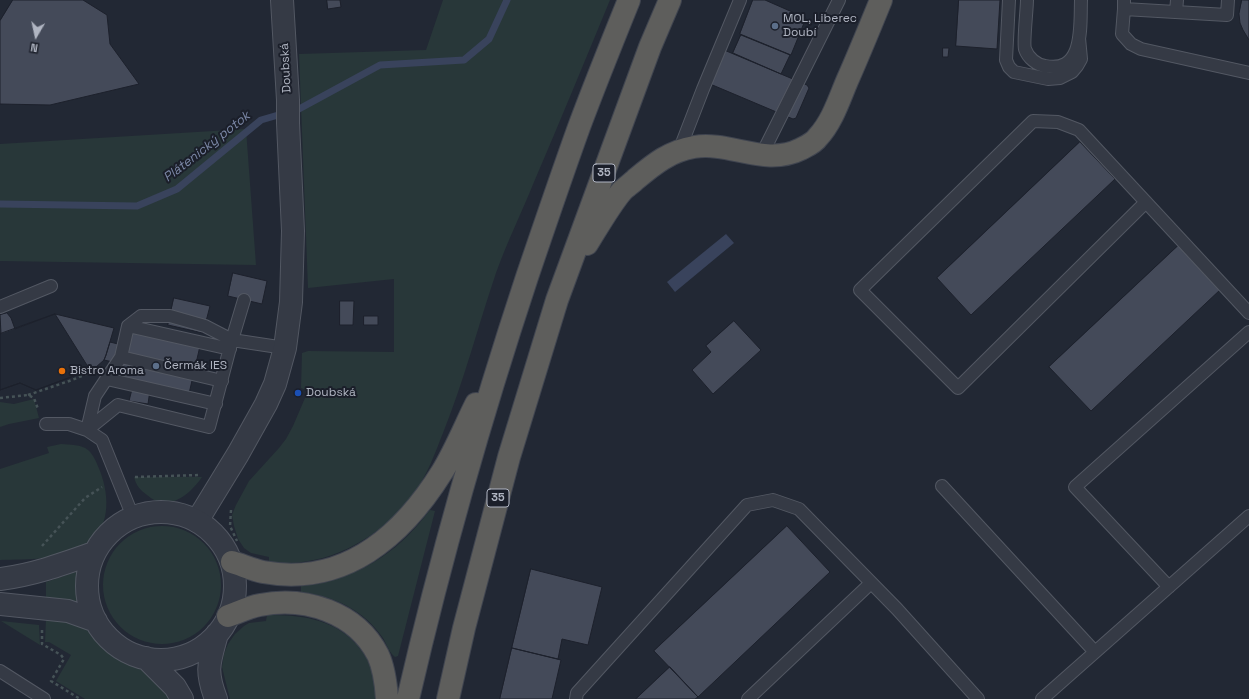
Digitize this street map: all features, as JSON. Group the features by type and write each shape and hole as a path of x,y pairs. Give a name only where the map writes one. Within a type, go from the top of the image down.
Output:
{"highway":[{"path":"408,699 426,619 503,351 579,127 629,0"},
{"name":"35","path":"448,699 464,628 509,457 558,300 650,47 670,0"},
{"path":"558,300 596,230 623,191 665,157 679,151 695,147 715,147 761,156 785,155 796,152 808,146 818,138 832,117 881,0"},
{"path":"232,562 262,572 304,574 327,570 354,560 374,549 401,527 426,496 443,471 503,351"},
{"path":"228,616 252,607 276,603 308,605 341,616 361,631 369,640 378,655 384,672 387,699"}],"street":[{"name":"Doubská","path":"197,521 238,454 266,404 278,373 285,348 291,302 293,231 288,100 282,0"},
{"path":"216,699 208,671 210,659 217,634 228,616 234,600 235,582 232,562 226,549 215,535 197,521 186,516 168,512 150,512 133,517 110,531 94,553 88,570 87,587 89,605 96,621 105,634 117,645 131,653 146,658 166,660 185,656 202,647 217,634"},
{"path":"0,579 18,577 41,571 94,553"},
{"path":"0,604 68,611 96,621"},
{"path":"146,658 175,687 182,699"}],"lane":[{"path":"679,151 740,0"},
{"path":"761,156 839,0"},
{"path":"1009,0 1006,60 1009,67 1014,72 1048,79 1065,76 1077,66 1081,59 1079,38"},
{"path":"1027,0 1024,48 1034,62 1042,66 1050,67 1059,66 1074,58 1079,38 1081,0"},
{"path":"1228,0 1227,15 1177,6 1124,4 1122,34 1131,44 1141,49 1249,73"},
{"path":"1146,202 958,388 860,290 1033,121 1058,122 1079,130 1146,202 1249,313"},
{"path":"0,307 51,286"},
{"path":"87,430 118,405 210,427 244,300"},
{"path":"87,430 95,396 121,356 128,326 141,316 170,316 205,326 231,344"},
{"path":"128,326 231,344 285,348"},
{"path":"1169,587 1075,487 1249,332"},
{"path":"121,356 222,380"},
{"path":"107,379 216,404"},
{"path":"46,424 69,424 87,430 102,440 133,517"},
{"path":"942,486 1095,652"},
{"path":"576,699 577,693 747,505 774,500 799,510 897,609 978,699"},
{"path":"1042,699 1249,516"},
{"path":"748,699 871,583"},
{"path":"0,671 44,699"}],"path":[{"path":"0,398 28,396 93,371"},
{"path":"28,396 34,398"}],"shaded area":[{"path":"443,0 610,0 500,261 451,413 430,464 419,486 385,524 368,537 350,547 311,561 290,563 269,562 269,557 251,553 244,548 238,539 232,515 249,481 279,448 293,426 308,391 301,388 302,353 308,351 394,352 394,279 308,288 299,54 426,50"},
{"path":"246,129 256,265 0,261 0,144"},
{"path":"34,399 39,418 0,427 0,402 14,404"},
{"path":"61,444 75,445 88,450 92,454 100,471 106,492 106,513 99,532 92,540 83,546 73,551 53,557 0,560 0,469 49,453 47,447"},
{"path":"134,477 202,477 184,496 170,502 162,502 155,500 142,491 137,485"},
{"path":"430,510 435,511 398,656 395,657 393,655 375,628 357,612 325,597 301,592 301,586 341,577 374,562 403,540"},
{"path":"162,526 184,531 195,536 211,552 216,563 221,585 216,607 211,618 195,634 184,639 162,644 140,639 129,634 113,618 108,607 103,585 108,563 113,552 129,536 140,531"},
{"path":"79,571 78,593 80,603 46,600 46,582"},
{"path":"267,615 303,617 325,623 346,635 361,650 369,664 375,685 375,699 230,699 222,667 224,654 228,644 235,634 244,626 249,623 266,621"},
{"path":"46,619 70,622 87,630 112,650 145,670 155,678 170,699 85,699 56,681 71,655 49,642 45,642"},
{"path":"1,621 39,625 40,645"}],"water":[{"path":"726,234 734,243 675,292 667,282"}],"building":[{"path":"13,0 83,0 107,15 110,44 139,84 50,105 0,104 0,21"},
{"path":"327,0 340,0 341,7 328,9"},
{"path":"753,0 765,0 806,18 791,55 740,34"},
{"path":"959,0 1000,0 997,49 956,46"},
{"path":"1242,0 1249,0 1249,40 1240,23 1239,14"},
{"path":"741,35 790,55 781,74 733,53"},
{"path":"717,47 807,85 809,88 796,118 793,119 703,81"},
{"path":"943,48 949,48 948,57 943,57"},
{"path":"1080,142 1115,179 971,315 937,278"},
{"path":"1179,245 1221,289 1091,411 1049,367"},
{"path":"233,273 267,281 262,304 228,296"},
{"path":"174,298 210,306 203,333 168,325"},
{"path":"340,301 354,301 353,325 340,325"},
{"path":"7,313 11,318 15,329 55,314 90,370 36,390 20,383 0,390 0,315"},
{"path":"55,314 114,328 104,360 95,368 36,390 20,383 0,390 0,334"},
{"path":"364,316 378,316 378,325 364,325"},
{"path":"734,321 761,350 713,394 692,370 711,352 706,346"},
{"path":"130,329 200,346 188,398 150,390 148,404 129,401 133,385 118,381 122,364 104,360 110,342 126,346"},
{"path":"787,526 830,572 698,697 654,651"},
{"path":"531,569 602,587 588,645 562,639 558,659 512,648"},
{"path":"512,648 561,660 552,699 500,699"},
{"path":"670,667 698,697 695,699 636,699"}],"waterway":[{"name":"Plátenický potok","path":"0,204 137,206 177,189 261,120 299,109 380,65 464,60 489,39 507,0"}],"place":[{"name":"MOL, Liberec Doubí","path":"775,26"},
{"name":"Čermák IES","path":"156,366"},
{"name":"Bistro Aroma","path":"62,371"},
{"name":"Doubská","path":"298,393"}]}
